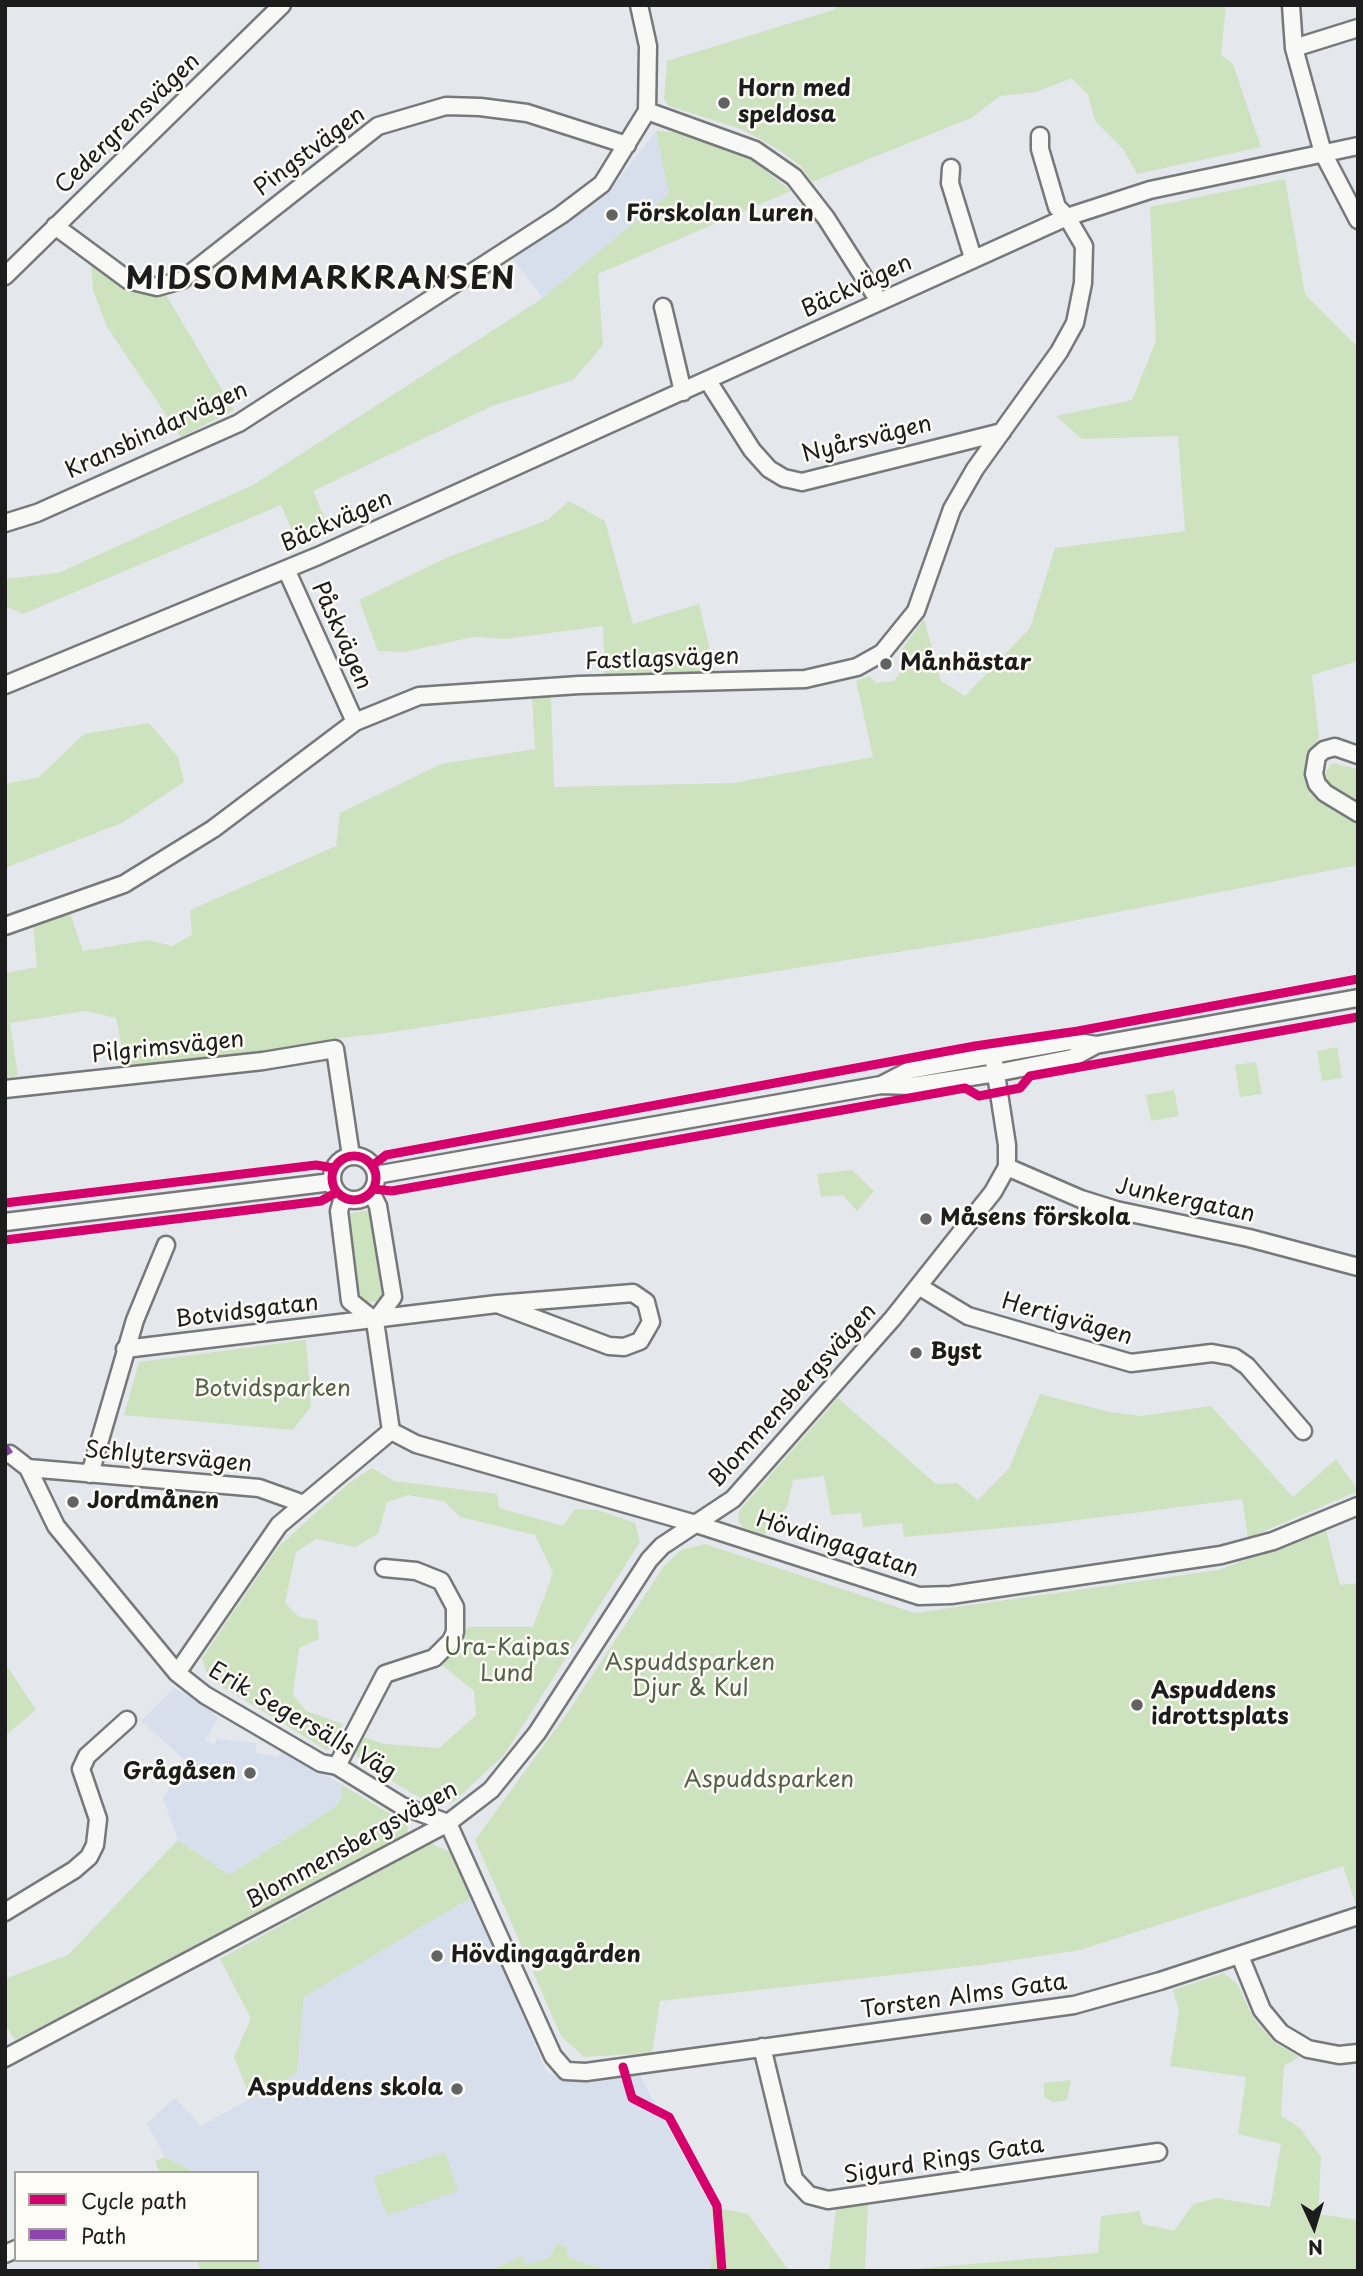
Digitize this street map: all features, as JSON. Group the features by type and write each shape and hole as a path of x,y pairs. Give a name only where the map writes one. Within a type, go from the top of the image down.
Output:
{"street":[{"name":"Cedergrensvägen","path":"5,276 282,5"},
{"path":"639,5 648,46 647,111 755,150 794,177 826,218 879,302"},
{"path":"1291,5 1294,48 1323,153 1358,220"},
{"path":"1294,48 1358,28"},
{"name":"Pingstvägen","path":"55,226 128,280 158,287 182,280 379,126 446,106 480,107 527,113 627,145"},
{"name":"Kransbindarvägen","path":"5,523 37,513 239,423 561,215 602,184 647,111"},
{"path":"1040,136 1040,149 1057,207 1067,217"},
{"name":"Bäckvägen","path":"5,685 286,569 1067,217 1150,190 1358,146"},
{"path":"951,168 950,183 973,258"},
{"name":"Fastlagsvägen","path":"5,926 124,884 213,828 355,722 419,696 437,693 805,679 857,667 881,653 909,623 952,509 1059,352 1075,323 1083,283 1084,246 1067,217"},
{"path":"663,307 683,392"},
{"name":"Nyårsvägen","path":"708,381 752,450 769,469 785,478 802,482 1002,432"},
{"name":"Påskvägen","path":"286,569 355,722"},
{"path":"1358,755 1335,747 1324,750 1317,756 1314,774 1317,784 1325,793 1358,813"},
{"path":"376,1175 881,1085 912,1086 996,1073 1072,1058 1096,1045 1358,998"},
{"path":"881,1085 910,1070 1071,1041 1096,1045"},
{"name":"Pilgrimsvägen","path":"5,1089 263,1061 335,1049 351,1156"},
{"path":"993,1055 1007,1145 1007,1167"},
{"path":"351,1156 367,1160 376,1175 371,1192 358,1200 343,1198 332,1182 334,1168 344,1158 351,1156"},
{"name":"Junkergatan","path":"1007,1167 1081,1199 1116,1210 1250,1238 1358,1267"},
{"name":"Blommensbergsvägen","path":"5,2058 448,1823 480,1801 515,1764 649,1560 662,1546 733,1499 920,1287 993,1192 1007,1167"},
{"path":"5,1222 332,1182"},
{"path":"371,1192 378,1206 393,1297 375,1321"},
{"path":"177,1672 279,1525 301,1503 391,1431 375,1321 350,1301 339,1211 343,1198"},
{"path":"90,1474 125,1349 166,1245"},
{"name":"Hertigvägen","path":"920,1287 968,1316 1131,1363 1212,1353 1234,1357 1247,1366 1303,1431"},
{"name":"Botvidsgatan","path":"125,1349 375,1321 497,1304 633,1293 646,1302 651,1322 640,1341 616,1347 497,1304"},
{"name":"Hövdingagatan","path":"391,1431 416,1444 696,1524 919,1596 951,1595 1221,1555 1273,1541 1358,1506"},
{"name":"Erik Segersälls Väg","path":"8,1454 28,1468 56,1525 177,1672 205,1695 321,1763 337,1766 402,1806 448,1823"},
{"name":"Schlytersvägen","path":"28,1468 259,1488 301,1503"},
{"path":"337,1766 385,1674 434,1658 455,1632 455,1607 441,1581 416,1572 384,1568"},
{"path":"5,1912 74,1870 89,1857 99,1831 81,1769 87,1756 127,1720"},
{"name":"Torsten Alms Gata","path":"448,1823 554,2056 566,2071 586,2072 1074,2005 1240,1956 1358,1916"},
{"path":"1240,1956 1262,2010 1281,2033 1308,2049 1339,2055 1358,2053"},
{"name":"Sigurd Rings Gata","path":"762,2048 794,2179 809,2195 828,2200 1158,2152"}],"shaded area":[{"name":"Förskolan Luren","path":"656,131 670,194 543,298 513,259 610,191"},
{"name":"Grågåsen","path":"174,1688 212,1711 218,1719 205,1740 215,1745 216,1739 256,1743 256,1753 278,1757 283,1749 342,1785 342,1797 335,1807 229,1875 178,1840 163,1798 185,1760 141,1721"},
{"name":"Aspuddens skola","path":"472,1897 547,2073 565,2080 639,2074 711,2207 715,2240 710,2271 608,2271 567,2257 556,2244 550,2257 526,2266 522,2256 490,2271 261,2271 258,2262 259,2171 192,2171 165,2157 147,2123 175,2098 201,2126 297,2073 304,1997"}],"green space":[{"path":"840,5 1226,5 1221,55 1233,64 1261,147 1137,174 1124,150 1095,121 1088,95 1072,78 1036,92 1000,96 971,118 812,182 801,166 773,146 741,129 669,106 664,99 667,61 833,10"},
{"path":"656,131 675,132 730,148 751,159 791,191 598,274 603,345 573,380 492,406 313,491 331,533 299,546 281,505 23,614 5,606 5,579 58,573 253,485 543,298 669,194"},
{"path":"1285,179 1305,294 1358,347 1358,661 1312,675 1319,737 1310,754 1307,771 1311,790 1358,822 1358,865 980,939 386,1033 338,1038 213,1060 126,1068 116,1018 85,1011 10,1023 18,1076 5,1078 5,973 37,967 33,926 70,913 83,951 148,940 172,946 192,935 190,910 336,846 340,813 441,764 535,749 532,697 551,694 554,787 734,783 873,757 856,681 869,676 877,683 894,681 904,667 899,653 924,619 941,681 965,696 1030,628 1055,548 1185,531 1178,436 1082,439 1056,416 1132,400 1156,341 1150,207"},
{"path":"91,263 128,291 165,293 234,410 181,437 107,327 93,290"},
{"path":"569,501 605,521 633,624 699,604 716,675 605,674 603,626 505,639 473,637 404,652 378,651 359,600 448,557 547,520"},
{"path":"149,723 178,757 184,782 122,823 5,868 5,784 39,777 84,734"},
{"path":"1332,763 1358,769 1358,806 1326,784 1325,773"},
{"path":"1337,1047 1342,1078 1322,1081 1317,1051"},
{"path":"1256,1062 1262,1094 1240,1097 1235,1065"},
{"path":"1174,1090 1179,1116 1151,1121 1146,1095"},
{"path":"852,1170 874,1191 857,1211 843,1195 821,1197 817,1174"},
{"path":"370,1210 384,1293 379,1301 366,1303 359,1299 347,1214"},
{"name":"Botvidsparken","path":"306,1340 311,1406 293,1430 124,1415 139,1362"},
{"path":"1040,1394 1110,1412 1141,1416 1211,1406 1293,1497 1336,1459 1358,1491 1248,1538 1242,1499 1047,1524 904,1537 902,1523 863,1527 861,1513 831,1515 824,1476 793,1480 787,1507 764,1535 745,1529 738,1521 739,1511 838,1398 936,1484 957,1483 978,1500 1009,1468"},
{"name":"Ura-Kaipas Lund","path":"372,1468 394,1481 497,1494 499,1508 563,1526 575,1509 598,1510 635,1523 640,1542 504,1755 453,1802 422,1799 361,1763 355,1751 364,1737 384,1744 439,1748 476,1715 474,1691 442,1665 468,1627 533,1627 553,1573 535,1535 460,1517 444,1501 408,1495 387,1502 378,1534 355,1547 316,1539 296,1552 285,1603 299,1617 317,1620 319,1639 299,1648 293,1695 306,1711 343,1724 328,1751 208,1678 202,1658 278,1547 349,1483"},
{"name":"Aspuddsparken","path":"1326,1530 1340,1585 1358,1583 1357,1908 1343,1866 1080,1950 981,1965 660,2001 652,2053 584,2057 561,2036 475,1840 568,1712 664,1566 681,1550 705,1544 915,1613 1218,1570"},
{"path":"5,1663 36,1710 5,1736"},
{"path":"342,1785 407,1824 408,1838 15,2040 5,2024 5,1979 68,1955 178,1840 229,1875 335,1807 342,1797"},
{"path":"430,1843 450,1852 472,1897 304,1997 297,2073 251,2099 234,2057 251,2018 220,1959"},
{"path":"1224,1973 1238,1985 1253,2018 1273,2041 1299,2057 1284,2066 1281,2116 1300,2128 1321,2157 1318,2214 1358,2220 1358,2271 890,2271 1098,2253 1101,2216 1139,2211 1143,2224 1174,2231 1193,2204 1217,2198 1270,2207 1281,2144 1238,2134 1246,2077 1170,2066 1179,2011 1173,1990"},
{"path":"1071,2080 1067,2100 1053,2102 1044,2097 1044,2083"},
{"path":"445,2152 458,2191 387,2216 373,2177"},
{"path":"165,2157 192,2171 159,2171 155,2161"},
{"path":"868,2203 865,2271 829,2271 836,2207"},
{"path":"711,2207 748,2214 789,2271 710,2271 715,2239"},
{"path":"556,2244 567,2247 567,2257 608,2271 490,2271 522,2256 527,2265 550,2257"},
{"path":"198,2262 258,2262 261,2271 201,2271"}],"marked path":[{"path":"5,1446 10,1454"}],"cycle path":[{"path":"372,1166 386,1155 975,1046 1078,1031 1358,979"},
{"path":"373,1189 392,1191 965,1088 979,1096 1020,1088 1030,1076 1358,1017"},
{"path":"354,1156 369,1163 376,1178 369,1193 354,1200 339,1193 332,1178 339,1163 354,1156"},
{"path":"5,1203 316,1165 334,1168"},
{"path":"5,1240 321,1201 337,1192"},
{"path":"623,2067 632,2098 669,2117 717,2206 722,2271"}],"place":[{"name":"Horn med speldosa","path":"724,103"},
{"name":"Förskolan Luren","path":"612,215"},
{"name":"Månhästar","path":"886,664"},
{"name":"Måsens förskola","path":"926,1219"},
{"name":"Byst","path":"916,1353"},
{"name":"Jordmånen","path":"73,1502"},
{"name":"Aspuddens idrottsplats","path":"1137,1705"},
{"name":"Grågåsen","path":"250,1773"},
{"name":"Hövdingagården","path":"437,1956"},
{"name":"Aspuddens skola","path":"457,2089"}],"district":[{"name":"MIDSOMMARKRANSEN","path":"321,281"}],"park label":[{"name":"Aspuddsparken Djur & Kul","path":"690,1677"}]}
